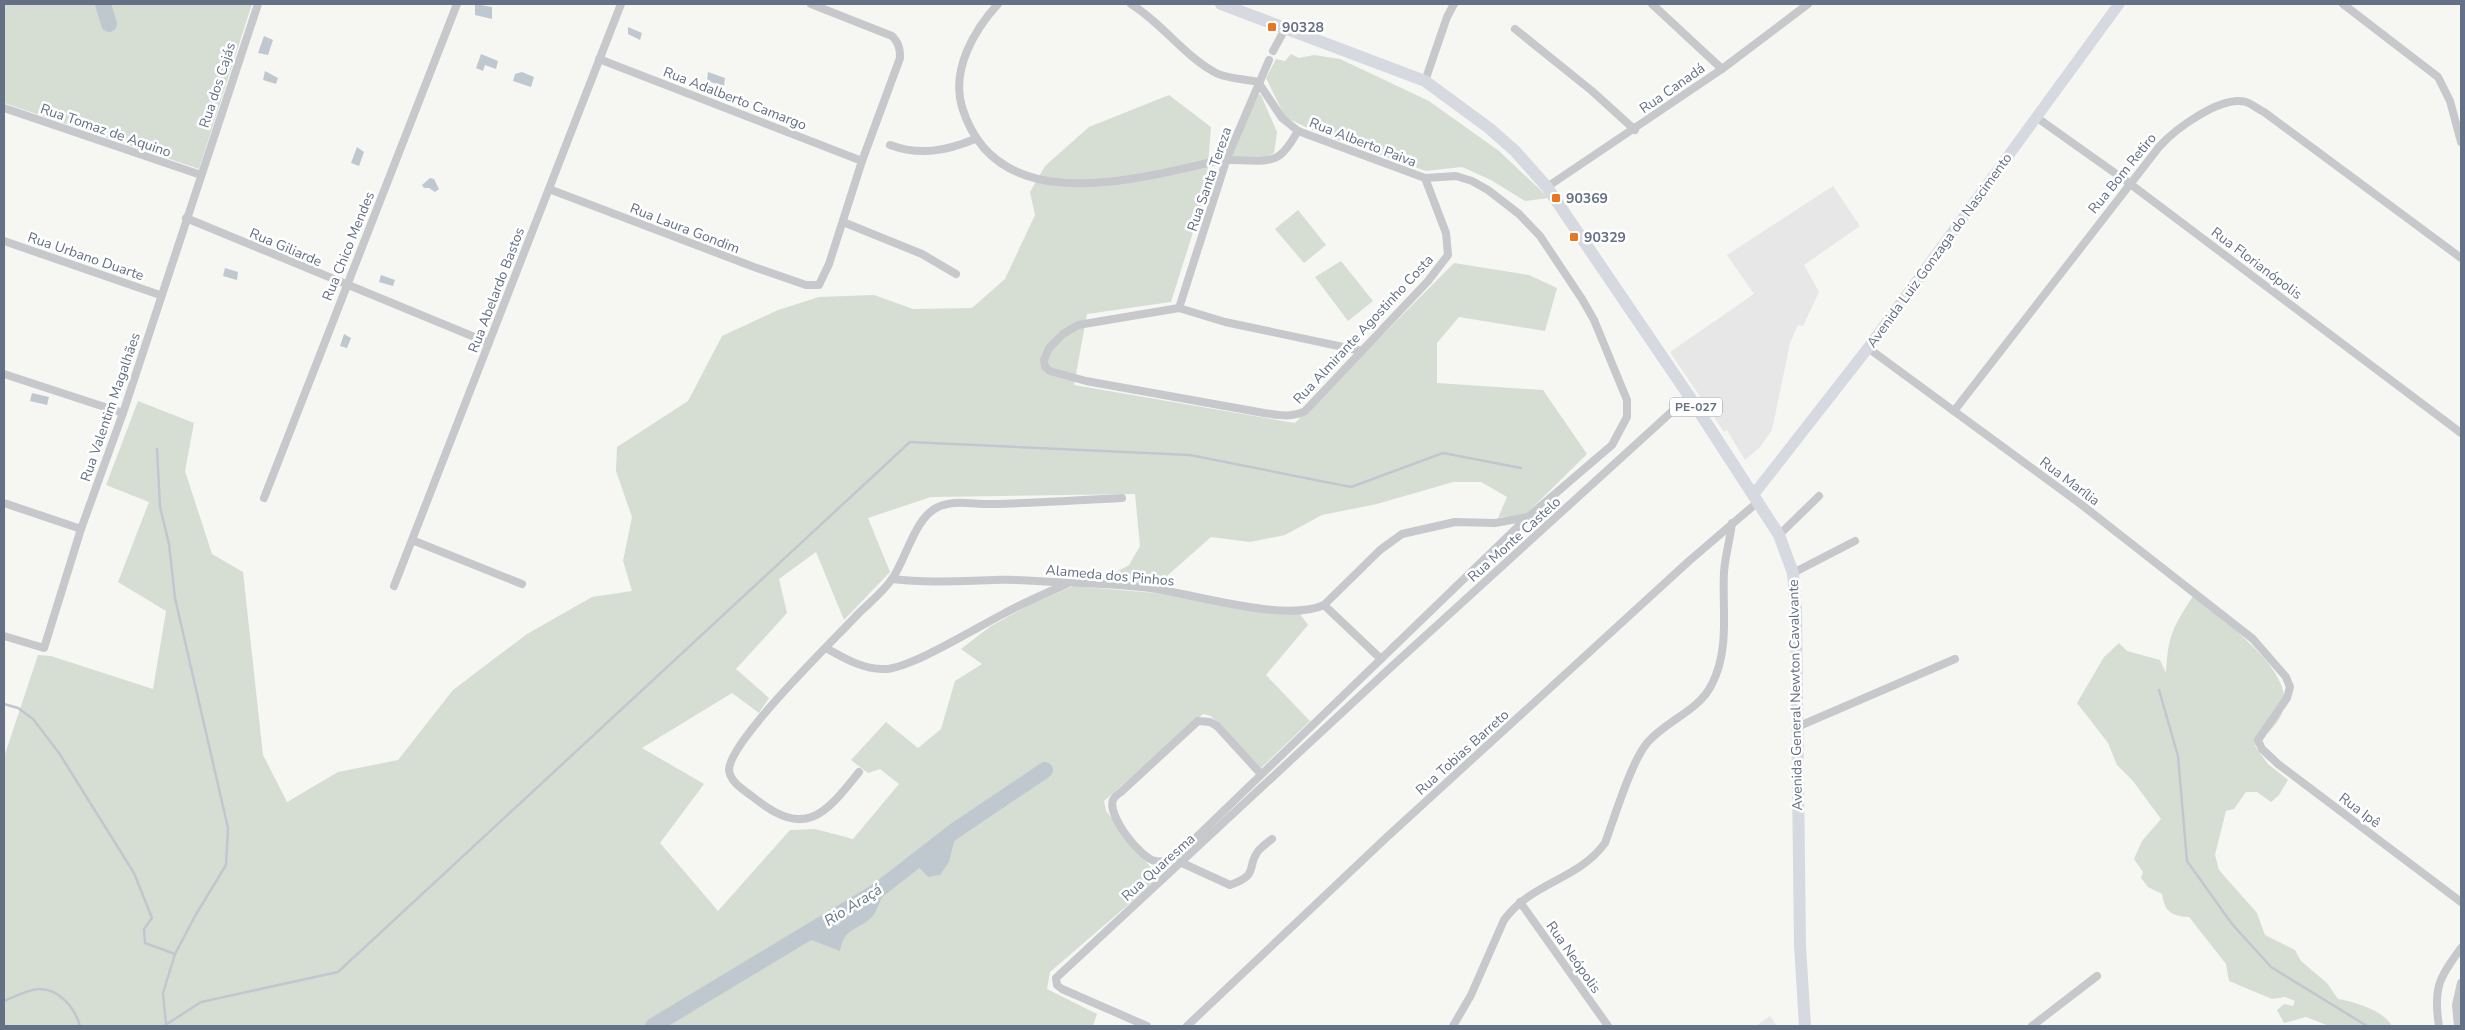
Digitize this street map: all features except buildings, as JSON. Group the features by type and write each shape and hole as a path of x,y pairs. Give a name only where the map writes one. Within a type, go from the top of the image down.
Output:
{"main road":[{"name":"Avenida General Newton Cavalvante","path":"1221,4 1424,81 1501,138 1547,187 1690,396 1779,535 1793,573 1797,636 1800,946 1805,1026"},
{"name":"Avenida Luiz Gonzaga do Nascimento","path":"1756,498 2119,4"}],"street":[{"name":"Rua dos Cajás","path":"201,175 258,4"},
{"name":"Rua Chico Mendes","path":"264,498 457,4"},
{"path":"811,4 892,36 897,42 900,58 862,161 844,222 922,254 956,274"},
{"path":"998,4 984,18 972,39 960,74 961,102 975,138 990,156 1015,173 1078,183 1125,181 1227,158 1274,159 1283,152 1298,131"},
{"path":"1131,4 1146,13 1195,59 1217,73 1258,82"},
{"path":"1424,81 1447,17 1454,4"},
{"path":"1652,4 1722,69"},
{"name":"Rua Canadá","path":"1547,187 1635,130 1722,69 1808,4"},
{"path":"2343,4 2438,77 2450,100 2461,142"},
{"name":"Rua Abelardo Bastos","path":"394,586 549,189 618,5"},
{"path":"1274,51 1284,29"},
{"path":"1515,29 1635,130"},
{"name":"Rua Adalberto Camargo","path":"599,59 862,161"},
{"name":"Rua Santa Tereza","path":"1179,308 1227,158 1269,60"},
{"name":"Rua Alberto Paiva","path":"1258,82 1282,118 1298,131 1425,178"},
{"name":"Rua Bom Retiro","path":"1954,411 2129,183 2174,131 2225,104 2246,102 2271,117 2461,258"},
{"name":"Rua Tomaz de Aquino","path":"4,108 201,175"},
{"name":"Rua Florianópolis","path":"2036,117 2129,183 2461,432"},
{"path":"890,145 917,152 934,151 955,147 975,138"},
{"name":"Rua Valentim Magalhães","path":"4,636 44,648 81,529 123,413 160,295 201,175"},
{"path":"1260,773 1218,726 1210,722 1198,722 1113,799 1114,814 1128,838 1145,856 1154,861 1171,859 1528,517 1612,445 1627,417 1627,400 1594,320 1582,298 1540,236 1519,214 1488,190 1472,181 1456,176 1425,178"},
{"name":"Rua Almirante Agostinho Costa","path":"1179,308 1078,325 1063,334 1049,348 1044,360 1045,367 1050,371 1086,381 1232,408 1293,416 1305,411 1428,281 1448,255 1446,232 1425,178"},
{"name":"Rua Laura Gondim","path":"549,189 737,261 806,285 814,286 819,285 825,274 844,222"},
{"name":"Rua Giliarde","path":"186,218 346,286 488,343"},
{"name":"Rua Urbano Duarte","path":"4,241 160,295"},
{"path":"1179,308 1225,322 1362,351"},
{"name":"Rua Marília","path":"1868,348 2082,506 2253,639 2286,677 2290,688 2284,704 2263,730"},
{"path":"4,374 123,413"},
{"name":"Rua Monte Castelo","path":"1356,702 1690,396"},
{"path":"1779,535 1819,496"},
{"path":"859,772 828,810 810,818 795,819 781,817 769,811 732,779 729,771 738,747 798,674 892,580 926,516 939,506 953,503 998,504 1122,498"},
{"name":"Rua Tobias Barreto","path":"1187,1026 1387,837 1732,523 1756,498"},
{"path":"4,503 81,529"},
{"path":"1381,659 1324,605 1380,550 1402,534 1455,522 1507,522 1528,517"},
{"path":"1452,1026 1471,995 1504,920 1520,902 1538,889 1580,868 1598,853 1605,843 1644,747 1662,729 1698,703 1712,684 1721,660 1725,627 1724,570 1732,523"},
{"path":"412,540 522,584"},
{"path":"1793,573 1855,541"},
{"name":"Alameda dos Pinhos","path":"892,580 944,583 996,580 1071,582 1155,589 1227,603 1288,611 1314,610 1324,605"},
{"path":"826,648 856,664 871,668 899,667 969,633 1027,601 1071,582"},
{"path":"1797,727 1955,658"},
{"name":"Rua Quaresma","path":"1147,1026 1076,996 1057,985 1056,982 1060,973 1356,702"},
{"name":"Rua Ipê","path":"2263,730 2258,740 2259,744 2278,764 2461,902"},
{"path":"1182,863 1230,885 1241,881 1252,871 1259,850 1272,839"},
{"name":"Rua Neópolis","path":"1520,902 1608,1026"},
{"path":"2439,1026 2436,997 2438,985 2445,970 2461,948"},
{"path":"2032,1026 2097,976"},
{"path":"2458,1026 2456,1005 2461,983"}],"shaded area":[{"path":"4,4 252,4 199,169 4,103"},
{"path":"1291,54 1299,58 1314,55 1340,59 1429,101 1499,151 1549,198 1525,201 1491,180 1462,167 1426,171 1318,133 1285,117 1266,78 1276,59 1285,61"},
{"path":"1257,94 1261,95 1277,132 1274,153 1265,157 1230,156"},
{"path":"1169,95 1211,127 1206,191 1171,302 1087,314 1074,385 1295,423 1454,263 1529,275 1557,288 1545,331 1459,317 1437,343 1437,383 1543,390 1587,454 1526,514 1498,518 1507,497 1481,482 1453,482 1377,504 1322,515 1285,535 1250,542 1211,537 1159,583 1101,580 1129,565 1140,546 1135,494 931,497 868,518 890,572 844,620 816,552 779,579 787,613 736,669 769,698 759,713 732,693 642,748 704,784 660,843 718,911 790,830 815,829 853,839 899,784 880,769 868,773 851,760 886,722 918,748 941,729 955,681 982,664 961,649 991,626 1033,603 1074,586 1155,593 1300,614 1308,625 1266,675 1310,721 1260,769 1211,716 1203,714 1104,801 1106,811 1159,878 1050,972 1047,989 1097,1014 1093,1026 4,1026 4,757 38,655 51,656 153,689 166,611 118,582 149,502 106,485 138,401 194,423 185,471 212,554 243,572 263,755 287,802 338,772 398,760 453,690 527,634 592,597 632,591 623,561 632,517 616,471 617,447 688,401 722,336 778,310 819,297 874,295 913,309 972,308 1005,279 1035,215 1030,192 1045,166 1089,127"},
{"path":"1833,186 1860,226 1804,265 1819,292 1803,326 1798,325 1790,343 1772,430 1760,447 1745,460 1727,430 1724,432 1670,352 1754,294 1727,255"},
{"path":"1298,210 1326,245 1304,263 1275,229"},
{"path":"1341,261 1373,301 1348,321 1315,277"},
{"path":"2193,596 2254,647 2269,664 2279,681 2284,697 2280,717 2255,746 2268,764 2288,780 2279,795 2271,802 2257,792 2246,792 2234,809 2226,811 2215,855 2219,870 2257,913 2265,935 2295,950 2301,961 2327,983 2338,999 2375,1011 2388,1020 2392,1026 2329,1026 2306,1017 2284,1023 2277,1010 2284,1004 2293,1006 2295,1001 2285,997 2272,999 2229,981 2226,964 2189,917 2178,916 2170,912 2165,905 2162,894 2148,887 2141,878 2143,872 2134,859 2142,841 2161,819 2133,781 2117,765 2108,743 2077,703 2104,657 2119,643 2127,651 2160,660 2166,673 2170,640 2176,624"},
{"path":"1770,1016 1777,1026 1756,1026"}],"water":[{"path":"475,4 492,7 492,19 475,15"},
{"path":"628,27 642,33 640,40 628,34"},
{"path":"264,36 273,40 268,55 258,53"},
{"path":"481,54 498,61 496,69 485,65 483,71 476,68"},
{"path":"265,71 278,78 276,84 263,80"},
{"path":"522,72 534,77 531,87 513,81 515,74"},
{"path":"708,72 725,78 724,86 707,81"},
{"path":"357,147 364,152 359,166 351,163"},
{"path":"430,178 434,179 439,189 435,192 429,188 424,188 422,185"},
{"path":"225,268 238,272 237,280 223,276"},
{"path":"381,275 395,280 393,286 379,282"},
{"path":"344,334 351,338 347,348 340,346"},
{"path":"32,393 49,397 47,405 30,401"},
{"path":"953,832 963,834 955,838 949,862 940,875 928,877 914,862 922,846 934,843 939,846 947,842 949,835"},
{"path":"877,891 882,897 874,914 844,938 840,951 798,935 805,931 839,925 854,904 865,896"}],"waterway":[{"path":"103,4 109,24"},
{"path":"164,1026 201,1002 338,972 910,442 1190,455 1351,487 1443,453 1521,468"},
{"path":"157,449 160,507 169,544 175,598 228,828 226,865 195,916 175,954 163,993 166,1024"},
{"path":"2159,690 2178,756 2187,861 2232,924 2271,967 2367,1026"},
{"path":"4,704 18,708 33,719 59,753 134,873 152,918 144,929 145,943 175,954"},
{"name":"Rio Araçá","path":"653,1026 877,891 953,832 1045,770"},
{"path":"4,1001 38,989 53,992 70,1006 80,1026"}],"place":[{"name":"90328","path":"1272,27"},
{"name":"90369","path":"1556,198"},
{"name":"90329","path":"1574,237"}]}
